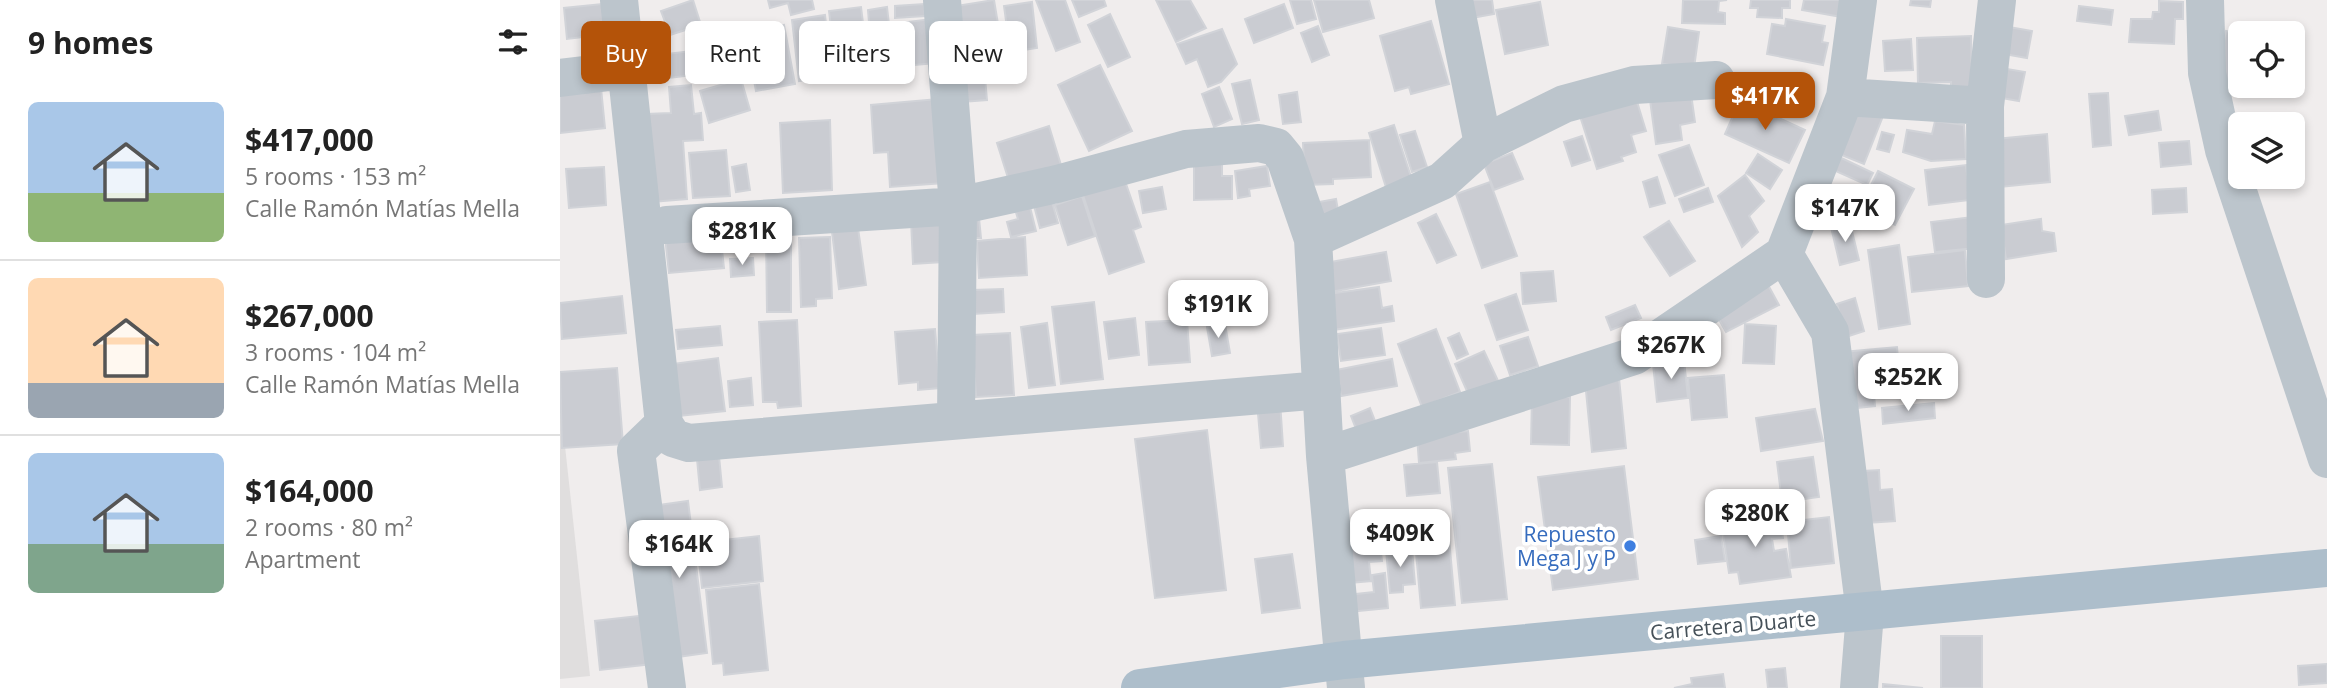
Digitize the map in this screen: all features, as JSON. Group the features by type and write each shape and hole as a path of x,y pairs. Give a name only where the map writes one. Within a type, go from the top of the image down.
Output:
{"main road":[{"name":"Carretera Duarte","path":"1140,688 1345,674 1866,613 2327,568"}],"street":[{"path":"619,0 621,21"},
{"path":"942,0 958,206 957,419"},
{"path":"1454,0 1483,144"},
{"path":"1325,456 1634,356 1784,254 1845,97 1858,0"},
{"path":"1986,279 1985,106 1997,0"},
{"path":"2205,0 2207,73 2224,150 2327,459"},
{"path":"560,78 581,75"},
{"path":"1312,239 1442,181 1483,144 1575,101 1634,85 1716,80"},
{"path":"628,84 664,424 674,438 689,443 1322,390"},
{"path":"1845,97 1985,106"},
{"path":"667,225 958,206 1058,184 1186,149 1259,143 1276,147 1286,158 1312,239 1325,456 1345,674"},
{"path":"1784,254 1830,332 1866,613 1859,688"},
{"path":"664,424 636,451 667,688"}],"shaded area":[{"path":"560,400 590,676 560,679"}],"building":[{"path":"693,0 700,21 685,21 685,30 671,35 671,21 665,21 661,11"},
{"path":"768,0 812,0 814,9 791,15 788,3 770,8"},
{"path":"994,0 998,21 958,21 956,6"},
{"path":"1036,0 1065,0 1080,42 1056,51"},
{"path":"1072,0 1104,0 1106,6 1079,17"},
{"path":"1156,0 1190,0 1206,28 1176,42"},
{"path":"1290,0 1311,0 1316,19 1297,24"},
{"path":"1314,0 1369,0 1374,18 1323,32"},
{"path":"1463,0 1492,0 1494,14 1466,19"},
{"path":"1683,0 1727,0 1719,1 1718,12 1725,13 1725,24 1682,23"},
{"path":"1751,0 1790,0 1790,8 1782,8 1782,18 1757,17 1758,8 1750,8"},
{"path":"1804,0 1850,0 1847,18 1802,10"},
{"path":"1911,0 1931,0 1930,7 1910,5"},
{"path":"2159,1 2183,2 2183,19 2175,19 2174,44 2129,42 2131,19 2152,19 2153,12 2159,12"},
{"path":"1032,2 1037,48 1027,50 1027,21 1006,21 1004,6"},
{"path":"1540,2 1548,45 1505,54 1496,10"},
{"path":"602,4 604,21 581,21 581,37 567,39 564,8"},
{"path":"924,4 925,16 895,18 895,6"},
{"path":"1284,4 1293,28 1254,43 1245,19"},
{"path":"2079,6 2113,10 2111,25 2077,21"},
{"path":"861,7 863,21 830,21 829,11"},
{"path":"887,7 889,21 869,21 868,10"},
{"path":"1110,14 1130,57 1108,67 1088,25"},
{"path":"825,15 826,21 799,21 799,81 792,20"},
{"path":"931,19 929,64 915,65 915,21"},
{"path":"1786,19 1825,26 1822,42 1828,43 1823,65 1767,54 1772,24 1785,26"},
{"path":"1431,21 1449,84 1411,94 1409,87 1395,91 1380,36"},
{"path":"1318,26 1329,55 1312,62 1301,33"},
{"path":"1668,27 1699,32 1694,68 1662,64"},
{"path":"2009,27 2032,31 2027,58 2004,54"},
{"path":"1222,29 1237,64 1221,82 1208,87 1197,59 1186,64 1177,44"},
{"path":"785,30 795,84 756,91 755,84 785,84"},
{"path":"2226,31 2228,31 2228,89 2215,86"},
{"path":"1971,36 1972,90 1951,91 1951,82 1918,83 1917,38"},
{"path":"1911,39 1913,70 1885,71 1883,41"},
{"path":"685,52 685,76 671,78 671,53"},
{"path":"1100,65 1132,131 1089,151 1058,85"},
{"path":"1995,67 2025,72 2019,101 1990,96"},
{"path":"1250,80 1259,120 1242,124 1232,84"},
{"path":"724,84 742,84 750,110 709,123 700,91"},
{"path":"960,84 986,84 987,100 962,102"},
{"path":"691,85 694,114 701,113 703,140 683,141 687,199 652,202 646,114 671,113 669,87"},
{"path":"1219,87 1232,119 1214,127 1202,94"},
{"path":"601,88 605,128 560,133 560,92"},
{"path":"1297,92 1301,122 1283,124 1279,95"},
{"path":"2108,93 2111,145 2093,147 2089,94"},
{"path":"1691,94 1695,122 1680,125 1682,140 1656,144 1650,100"},
{"path":"1635,95 1646,131 1631,135 1636,152 1621,157 1623,161 1597,169 1579,113"},
{"path":"938,99 944,183 890,187 888,152 874,153 871,105"},
{"path":"1740,100 1805,130 1789,163 1725,134"},
{"path":"1853,104 1883,116 1864,164 1834,152"},
{"path":"2158,111 2161,130 2129,135 2125,116"},
{"path":"830,120 832,190 783,193 780,123"},
{"path":"1935,121 1964,125 1966,159 1931,161 1903,152 1907,130 1932,134"},
{"path":"1394,125 1415,189 1389,197 1369,133"},
{"path":"1049,126 1061,165 1009,181 997,143"},
{"path":"1415,131 1427,167 1412,172 1400,135"},
{"path":"1882,132 1894,135 1889,152 1877,149"},
{"path":"2047,134 2050,182 2000,187 1996,139"},
{"path":"1582,136 1590,160 1572,166 1564,142"},
{"path":"1369,140 1371,177 1333,179 1333,184 1305,185 1303,143"},
{"path":"2189,141 2191,164 2161,167 2159,143"},
{"path":"1689,145 1704,185 1675,196 1659,155"},
{"path":"726,150 730,196 693,198 689,153"},
{"path":"1512,153 1523,179 1494,190 1484,164"},
{"path":"1758,154 1782,170 1770,189 1746,173"},
{"path":"1835,155 1873,173 1867,185 1829,168"},
{"path":"1194,158 1222,158 1222,176 1232,176 1232,199 1194,200"},
{"path":"746,164 750,190 736,192 732,167"},
{"path":"1966,165 1970,200 1929,205 1925,170"},
{"path":"1267,166 1270,186 1249,189 1250,196 1238,198 1235,171"},
{"path":"604,167 606,205 569,208 566,169"},
{"path":"1878,171 1914,189 1895,225 1860,207"},
{"path":"1745,175 1764,201 1749,216 1758,232 1742,247 1718,196"},
{"path":"1657,177 1665,203 1650,207 1643,182"},
{"path":"1125,181 1141,227 1133,230 1144,262 1109,274 1083,195"},
{"path":"1490,182 1517,256 1482,268 1456,194"},
{"path":"1162,187 1166,209 1143,213 1139,191"},
{"path":"1708,188 1713,202 1684,212 1679,199"},
{"path":"2186,188 2187,212 2153,214 2152,190"},
{"path":"1082,196 1095,236 1068,245 1055,205"},
{"path":"1051,198 1058,223 1040,228 1033,202"},
{"path":"1336,199 1340,222 1323,225 1319,202"},
{"path":"1029,203 1036,231 1011,237 1007,222 1018,219 1014,206"},
{"path":"1436,214 1456,255 1437,263 1418,223"},
{"path":"1972,217 1976,248 1935,252 1931,222"},
{"path":"941,218 943,262 913,264 911,220"},
{"path":"979,218 981,238 967,238 966,220"},
{"path":"2041,219 2042,231 2054,233 2056,251 2006,259 2001,225"},
{"path":"857,221 866,285 839,289 831,224"},
{"path":"1669,221 1695,261 1670,276 1644,237"},
{"path":"1850,223 1859,260 1840,265 1831,227"},
{"path":"720,232 724,268 669,273 665,237"},
{"path":"766,234 791,234 791,312 767,312"},
{"path":"830,237 832,298 816,299 816,306 801,307 799,238"},
{"path":"1025,237 1027,275 979,278 977,241"},
{"path":"1899,245 1910,324 1879,329 1868,250"},
{"path":"1965,250 1968,286 1912,292 1908,257"},
{"path":"1386,252 1391,281 1330,292 1325,263"},
{"path":"753,258 754,275 731,277 730,259"},
{"path":"1553,271 1556,301 1523,304 1521,273"},
{"path":"1767,283 1779,305 1726,332 1714,311"},
{"path":"1379,287 1382,308 1392,306 1394,321 1333,330 1328,294"},
{"path":"1003,289 1004,312 973,314 973,290"},
{"path":"1516,294 1528,330 1497,340 1485,305"},
{"path":"622,296 626,333 562,339 560,303"},
{"path":"1855,298 1864,331 1846,337 1837,304"},
{"path":"1094,302 1103,379 1061,384 1052,307"},
{"path":"1635,305 1641,318 1611,330 1606,317"},
{"path":"1135,318 1139,355 1109,359 1104,322"},
{"path":"797,320 801,406 778,408 777,402 763,402 759,322"},
{"path":"1187,320 1190,362 1149,365 1146,322"},
{"path":"1047,323 1055,385 1029,388 1021,327"},
{"path":"1225,324 1230,353 1212,356 1207,327"},
{"path":"1745,324 1776,326 1774,364 1743,363"},
{"path":"720,326 722,345 678,349 676,330"},
{"path":"1381,328 1385,355 1341,361 1337,334"},
{"path":"935,329 940,388 918,390 918,382 899,384 895,332"},
{"path":"1436,329 1460,392 1422,407 1398,344"},
{"path":"1010,333 1014,395 976,397 972,335"},
{"path":"1459,333 1468,354 1457,359 1448,338"},
{"path":"1528,337 1538,366 1510,375 1500,346"},
{"path":"1897,347 1901,391 1874,394 1875,406 1848,409 1843,352"},
{"path":"1484,351 1500,385 1470,398 1455,364"},
{"path":"718,358 725,411 679,416 672,364"},
{"path":"1392,359 1397,386 1341,396 1336,370"},
{"path":"1684,360 1688,398 1657,402 1653,364"},
{"path":"617,368 623,444 562,448 560,372"},
{"path":"1724,375 1727,417 1692,420 1688,378"},
{"path":"751,378 753,405 730,407 728,381"},
{"path":"1619,378 1626,448 1592,452 1585,381"},
{"path":"1532,396 1570,397 1569,445 1531,444"},
{"path":"1280,401 1283,446 1261,448 1257,402"},
{"path":"1934,403 1935,418 1883,424 1882,408"},
{"path":"1370,408 1377,426 1358,434 1351,416"},
{"path":"1815,409 1823,441 1761,451 1756,418"},
{"path":"1207,430 1226,590 1155,598 1135,439"},
{"path":"1468,431 1470,451 1455,453 1456,459 1419,463 1417,436"},
{"path":"719,456 722,487 700,490 697,459"},
{"path":"1813,457 1819,497 1782,502 1777,462"},
{"path":"1437,462 1440,493 1407,496 1404,465"},
{"path":"1492,464 1507,599 1462,603 1448,468"},
{"path":"1624,466 1638,579 1553,590 1538,477"},
{"path":"1879,470 1880,490 1892,489 1895,521 1867,523 1863,471"},
{"path":"688,501 707,653 670,658 651,506"},
{"path":"1779,513 1783,538 1772,539 1774,551 1786,549 1791,577 1740,584 1738,572 1729,573 1721,521"},
{"path":"1829,517 1834,563 1791,568 1787,522"},
{"path":"759,536 763,581 702,588 697,543"},
{"path":"1721,536 1725,561 1698,564 1695,540"},
{"path":"1449,538 1455,605 1421,608 1415,541"},
{"path":"1380,544 1382,561 1369,562 1371,581 1350,583 1347,548"},
{"path":"1412,549 1415,584 1403,585 1403,592 1390,593 1386,550"},
{"path":"1292,554 1300,608 1262,613 1255,559"},
{"path":"1385,573 1388,608 1349,612 1347,595 1374,592 1372,575"},
{"path":"759,584 768,670 724,675 723,663 713,664 706,590"},
{"path":"647,615 652,664 600,670 595,621"},
{"path":"1941,636 1982,636 1982,688 1941,688"},
{"path":"2327,664 2327,683 2299,685 2298,666"},
{"path":"1785,668 1787,688 1768,688 1766,670"},
{"path":"1723,674 1725,688 1674,688 1692,684 1691,678"},
{"path":"1883,684 1923,688 1883,688"}],"place":[{"name":"Repuesto Mega J y P","path":"1630,546"}]}
